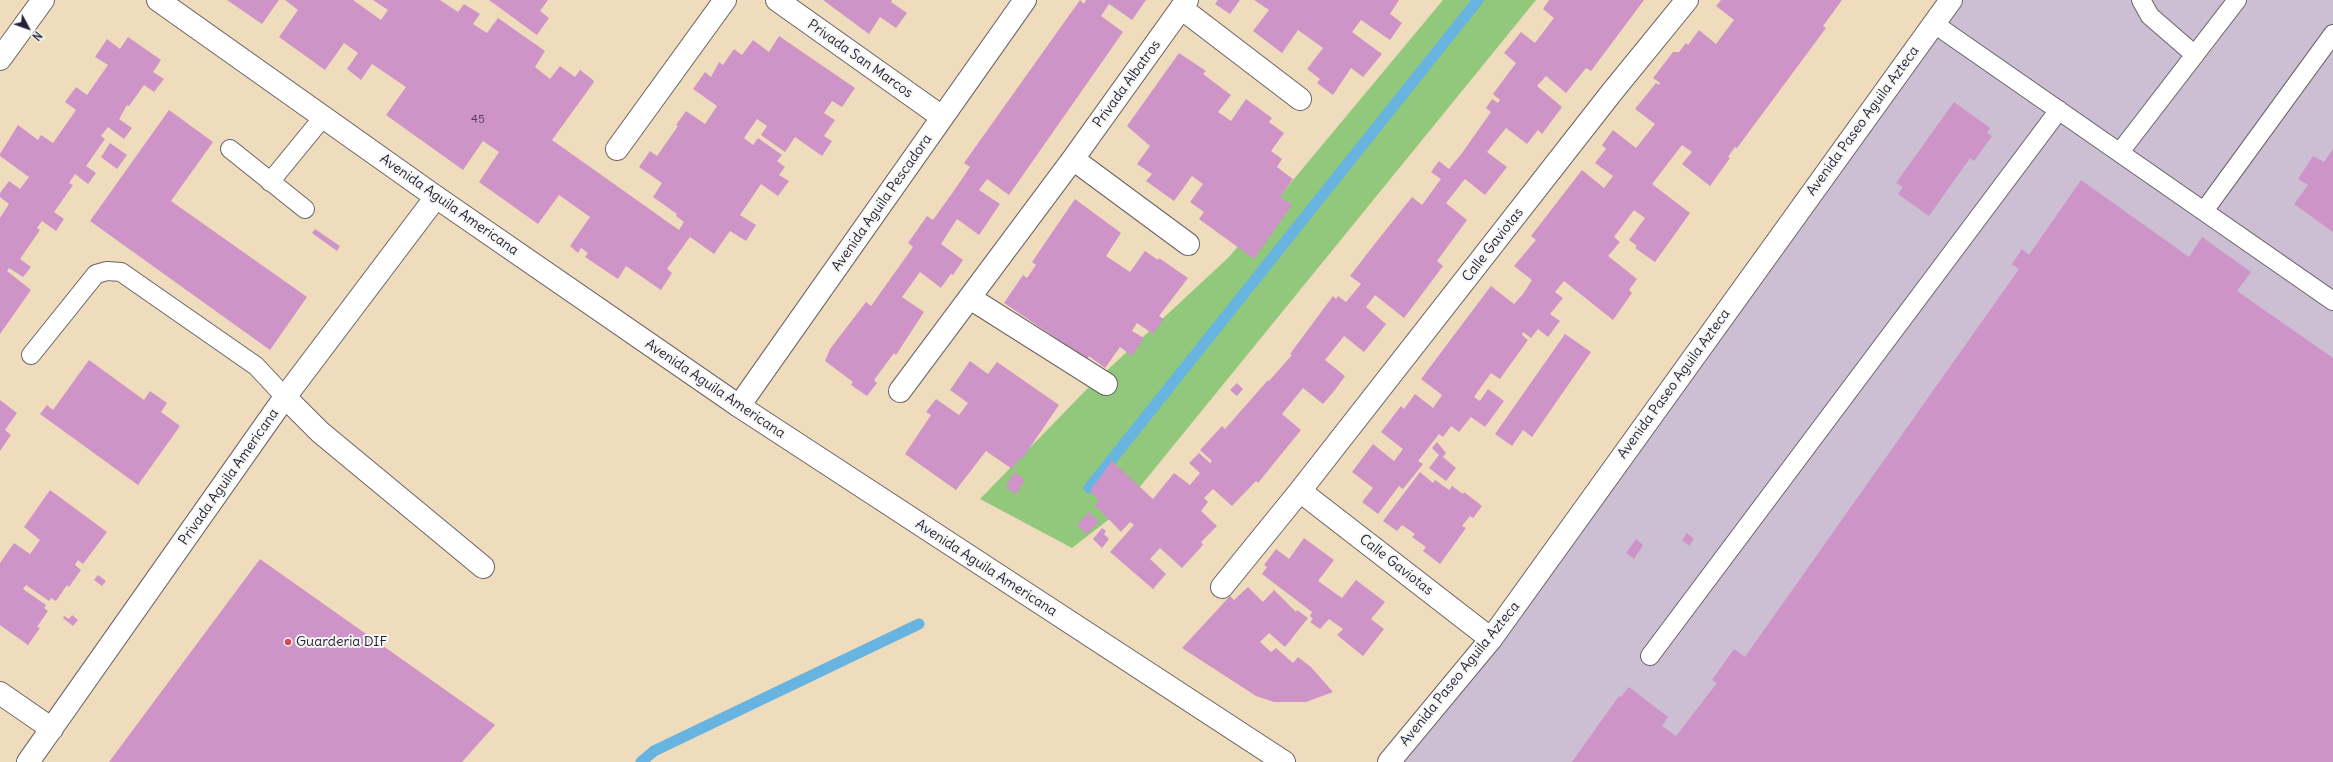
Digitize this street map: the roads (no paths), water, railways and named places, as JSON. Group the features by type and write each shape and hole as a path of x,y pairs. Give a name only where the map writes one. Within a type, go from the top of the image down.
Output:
{"street":[{"path":"0,59 43,0"},
{"name":"Avenida Aguila Americana","path":"158,0 324,116 436,197 739,406 1284,762"},
{"path":"617,149 725,0"},
{"name":"Privada San Marcos","path":"777,0 942,117"},
{"name":"Avenida Aguila Pescadora","path":"739,406 1025,0"},
{"name":"Calle Gaviotas","path":"1222,587 1300,491 1612,92 1687,0"},
{"name":"Avenida Paseo Aguila Azteca","path":"1388,762 1491,639 1951,0"},
{"name":"Privada Albatros","path":"900,391 970,298 1184,4 1300,99"},
{"path":"1072,159 1188,244"},
{"name":"Privada Aguila Americana","path":"28,762 52,730 285,397 436,197"},
{"path":"970,298 1106,384"},
{"path":"285,397 320,432 483,567"},
{"name":"Calle Gaviotas","path":"1300,491 1491,639"},
{"path":"0,693 52,730"}],"lane":[{"path":"2141,0 2150,16 2195,55"},
{"path":"2120,152 2237,0"},
{"path":"1934,23 2333,300"},
{"path":"2204,210 2333,34"},
{"path":"1650,656 2059,110"},
{"path":"270,182 324,116"},
{"path":"230,149 305,209"},
{"path":"31,355 96,274 107,271 121,272 256,366 285,397"}],"waterway":[{"path":"1089,488 1478,0"},
{"path":"641,762 654,751 919,624"}],"place":[{"name":"Guarderia DIF","path":"288,642"}]}
